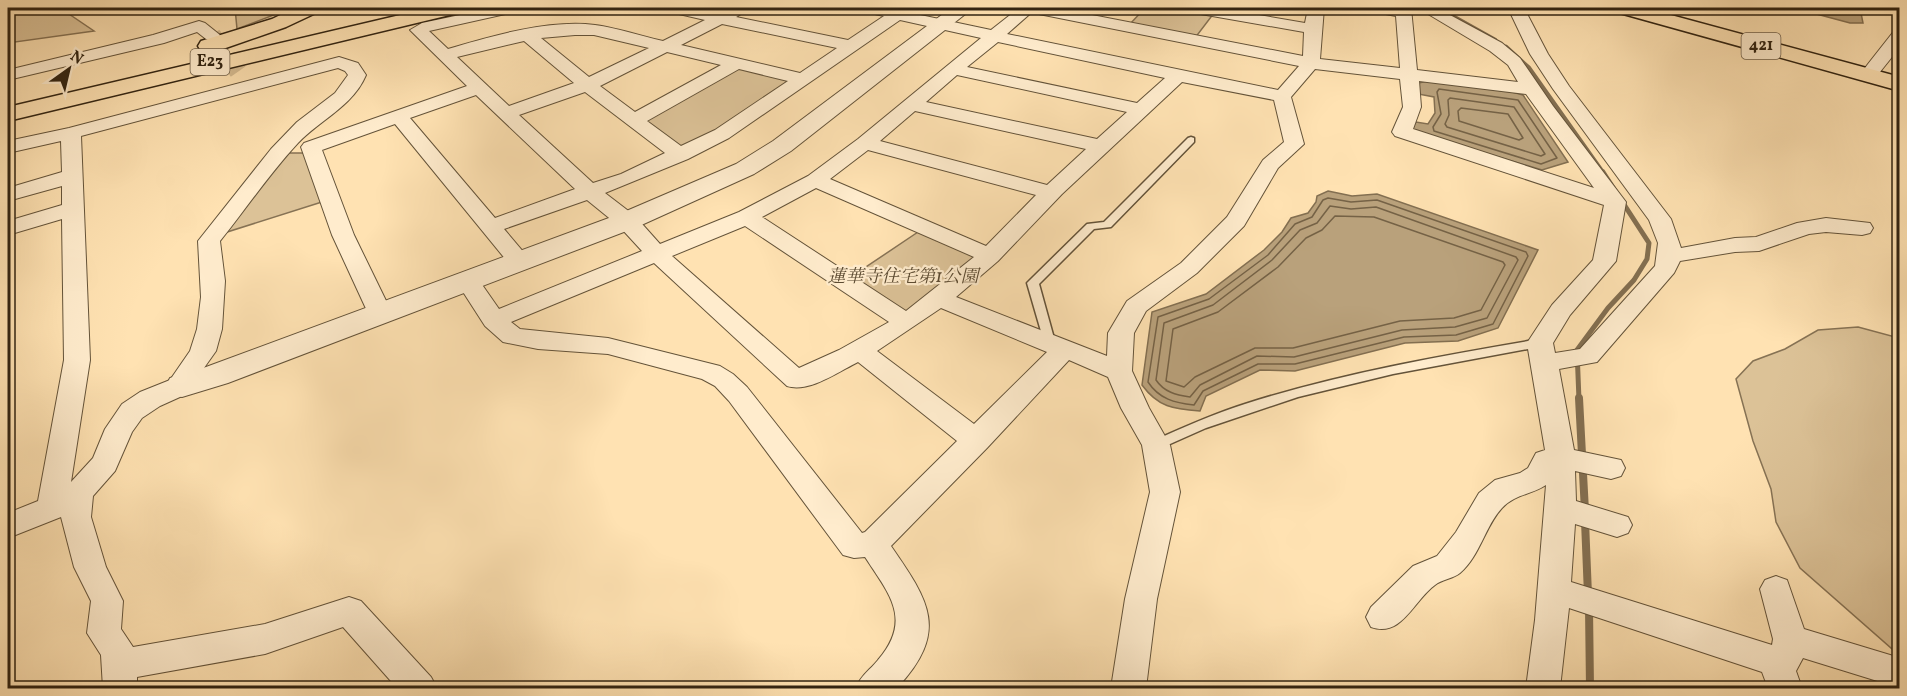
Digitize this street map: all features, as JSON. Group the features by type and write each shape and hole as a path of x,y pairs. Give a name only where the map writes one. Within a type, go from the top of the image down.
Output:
{"highway":[{"path":"8,101 239,37 279,23 311,8"},
{"name":"E23","path":"8,101 252,43 384,8"},
{"name":"E23","path":"8,113 259,50 411,8"},
{"path":"8,113 453,8"},
{"name":"421","path":"1623,8 1899,84"},
{"name":"421","path":"1651,8 1899,75"}],"street":[{"path":"513,8 418,30 590,192 627,221 657,255 796,380 859,350 906,322 939,298 990,256 1101,146 1178,76"},
{"path":"672,8 851,46"},
{"path":"507,113 587,86 740,8"},
{"path":"867,8 902,11 942,24 1178,76 1282,96"},
{"path":"8,526 65,501 105,463 119,429 132,411 150,399 627,221 746,169 791,139 963,8"},
{"path":"494,320 747,217 815,180 865,143 1028,8"},
{"path":"1034,8 1311,63 1532,89"},
{"path":"1195,8 1312,29"},
{"path":"1282,96 1311,63 1312,29 1316,8"},
{"path":"1376,8 1403,10 1407,73 1412,107 1402,132 1615,202"},
{"path":"1426,8 1496,47 1514,62 1546,110 1615,202 1604,261 1560,310 1543,353 1561,458 1561,508 1543,688"},
{"path":"1516,8 1539,54 1562,89 1660,219 1669,238 1671,256 1666,268 1588,356 1543,353"},
{"path":"489,227 628,178 722,134 902,11"},
{"path":"8,75 208,27"},
{"path":"446,55 526,35 566,29 594,30 803,79"},
{"path":"526,35 633,122 681,155"},
{"path":"1874,68 1899,35"},
{"path":"1514,62 1539,54"},
{"path":"8,147 71,133 243,82 339,62 352,67 357,75 354,87 306,125 281,150 209,242 213,305 204,350 186,371 182,386"},
{"path":"633,122 736,63"},
{"path":"952,69 1141,110"},
{"path":"281,150 311,147 479,88"},
{"path":"1129,688 1141,599 1165,492 1156,445 1135,408 1119,371 1121,333 1136,306 1189,268 1236,221 1270,164 1294,144 1282,96"},
{"path":"910,104 1101,146"},
{"path":"1546,110 1580,111"},
{"path":"399,117 519,261"},
{"path":"71,133 77,360 65,501 76,517 90,567 107,601 104,633 117,650 120,677 265,639 349,611 419,688"},
{"path":"865,143 1052,193"},
{"path":"311,147 343,235 381,313"},
{"path":"8,195 72,176"},
{"path":"815,180 990,256"},
{"path":"8,228 73,209"},
{"path":"747,217 906,322"},
{"path":"1671,256 1735,245 1760,244 1804,228 1826,225 1862,228"},
{"path":"468,281 494,320 512,336 538,341 608,346 711,372 724,380 738,394 854,546 873,544 977,441 1057,346"},
{"path":"939,298 1119,371"},
{"path":"859,350 977,441"},
{"path":"1383,617 1424,575 1448,565 1467,541 1490,501 1505,488 1528,482 1540,475 1546,460 1561,458 1611,468"},
{"path":"1561,508 1617,525"},
{"path":"873,544 912,607 913,635 900,657 873,688"},
{"path":"1776,589 1784,663"},
{"path":"1553,605 1618,612 1784,663 1899,674"},
{"path":"1553,605 1557,688"}],"lane":[{"path":"1057,346 1033,283 1091,226 1107,225 1191,140"},
{"path":"1156,445 1200,423 1268,400 1367,375 1543,353"}],"green space":[{"path":"8,8 60,8 94,31 8,43"},
{"path":"235,8 292,8 237,29"},
{"path":"1145,8 1186,8 1214,13 1195,38 1129,25"},
{"path":"738,67 795,80 744,115 682,150 643,121"},
{"path":"284,153 304,153 325,201 224,233"},
{"name":"蓮華寺住宅第1公園","path":"921,230 980,255 903,314 848,279"},
{"path":"1858,327 1899,338 1899,655 1800,568 1776,522 1771,489 1753,441 1736,379 1753,361 1785,349 1818,330"}],"water":[{"path":"1794,8 1860,8 1863,23 1850,23"},
{"path":"1427,81 1523,95 1568,162 1542,170 1419,133 1412,128 1416,122 1428,124 1435,113 1434,97 1418,94 1419,83"},
{"path":"1328,191 1352,196 1377,194 1538,250 1498,328 1458,341 1405,343 1295,371 1260,370 1206,396 1200,411 1174,408 1154,398 1142,385 1152,312 1206,294 1264,250 1282,232 1291,218 1308,213 1316,202 1317,196"}],"waterway":[{"path":"1438,8 1495,40"},
{"path":"1506,47 1529,68 1604,174"},
{"path":"1579,400 1577,350 1608,308 1634,280 1647,259 1649,243 1603,172"},
{"path":"1579,398 1585,511"},
{"path":"1585,521 1588,595"},
{"path":"1589,608 1590,688"}],"tunnel":[{"path":"212,35 242,77"}]}
